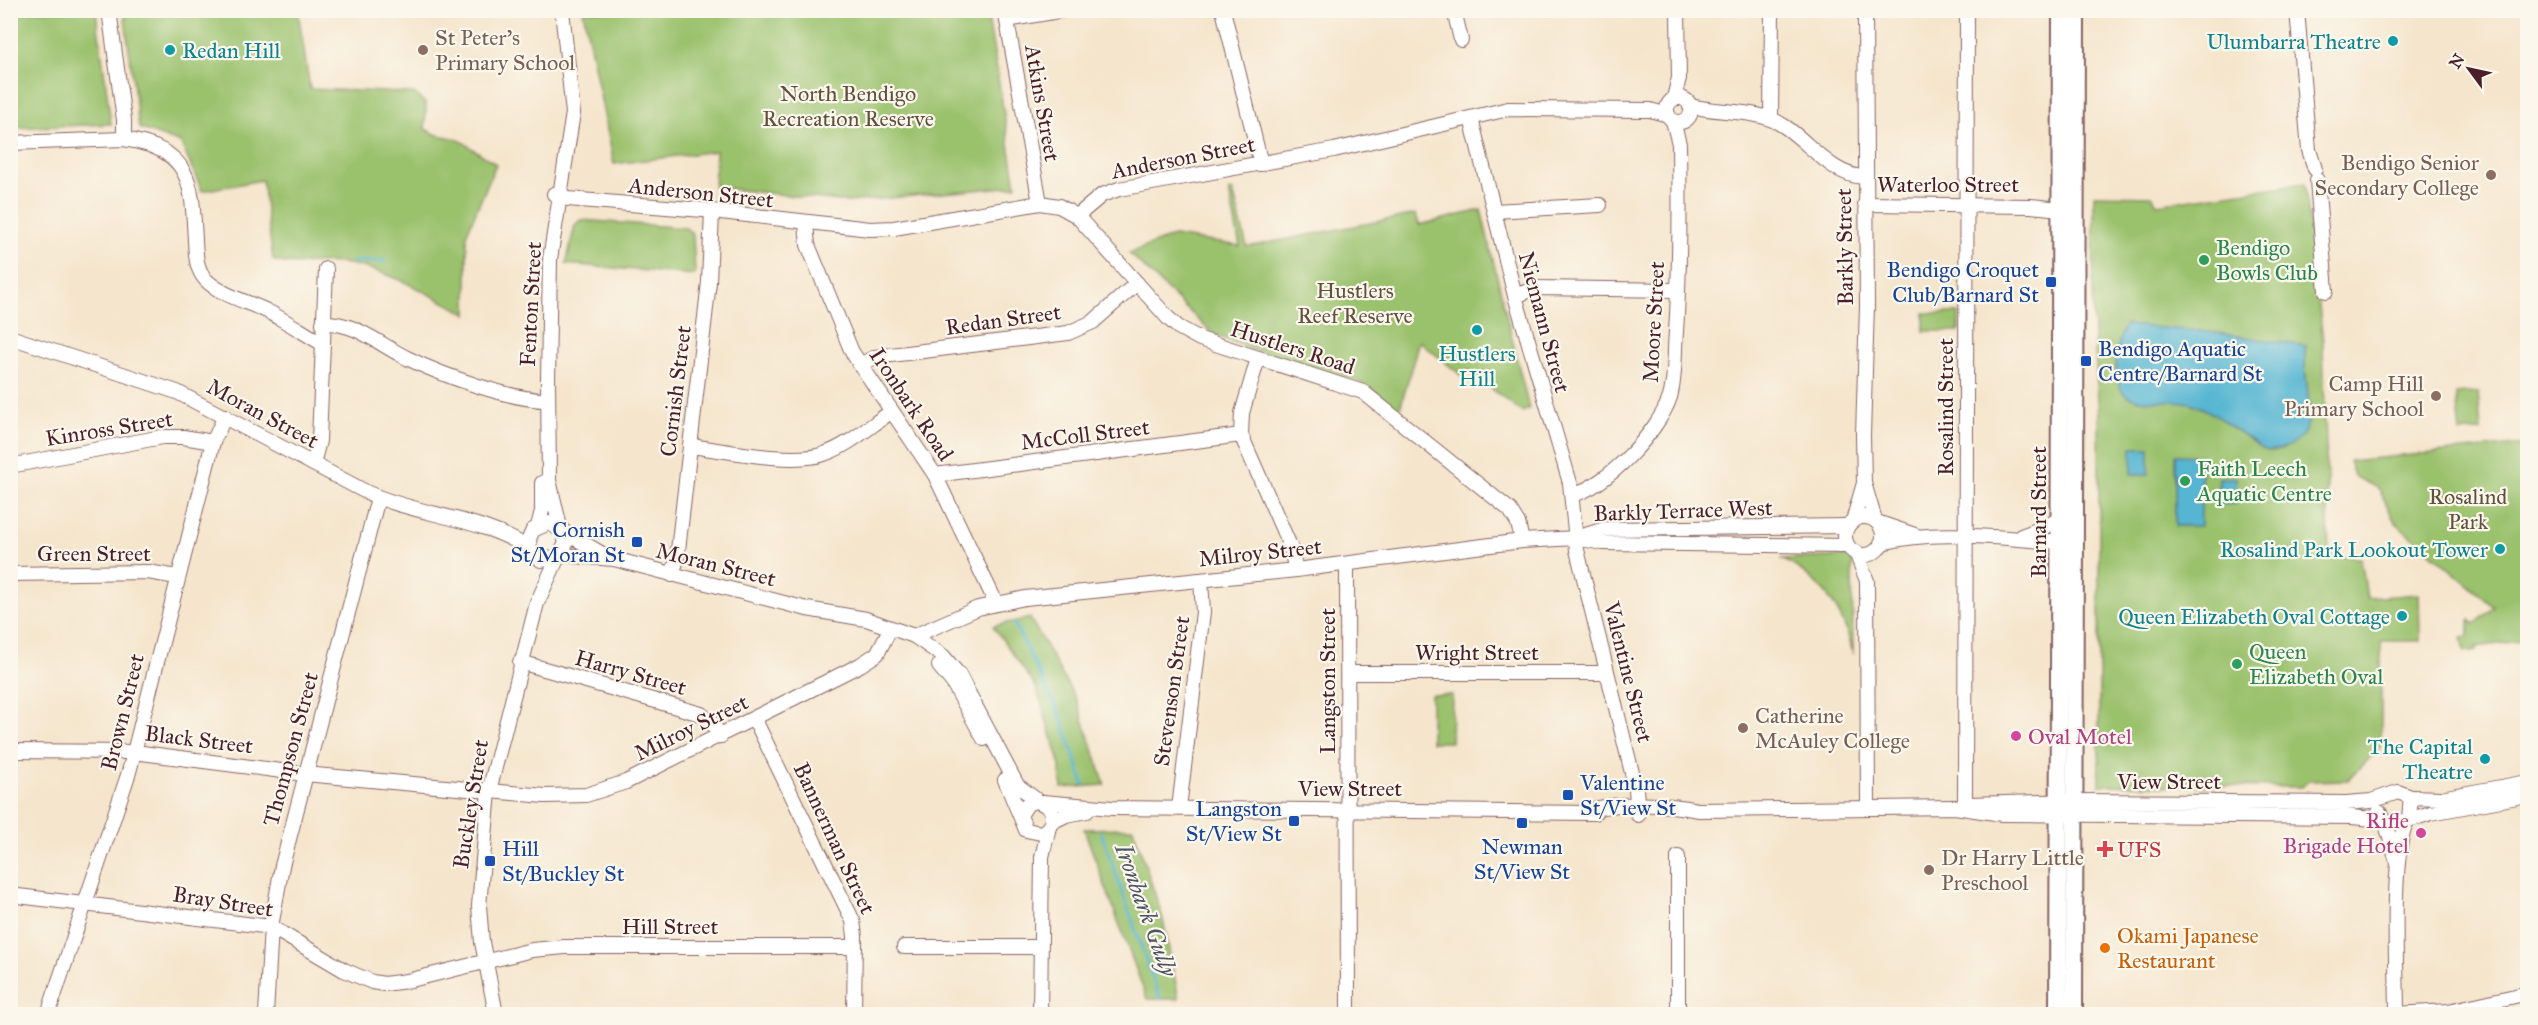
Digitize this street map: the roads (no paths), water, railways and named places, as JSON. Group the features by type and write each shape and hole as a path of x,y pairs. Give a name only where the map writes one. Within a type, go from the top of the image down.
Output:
{"main road":[{"name":"Barnard Street","path":"2074,12 2061,100 2061,542 2074,1014"},
{"name":"Barnard Street","path":"2058,1014 2067,808 2075,451 2074,12"},
{"path":"2061,209 2066,209 2069,204 2070,139 2076,112"},
{"path":"2061,435 2066,414 2068,347 2075,338"},
{"path":"2061,542 2068,534 2069,479 2075,451"}],"street":[{"path":"109,10 124,139"},
{"name":"Fenton Street","path":"536,528 543,496 549,267 566,109 555,10"},
{"name":"Fenton Street","path":"557,196 573,112 562,10"},
{"path":"1006,15 1064,10"},
{"path":"1223,10 1261,164"},
{"path":"1454,10 1461,40"},
{"path":"1678,10 1679,110"},
{"path":"1772,10 1771,119 1787,128 1840,171 1864,177"},
{"name":"Barkly Street","path":"1865,10 1864,483 1876,521"},
{"name":"Rosalind Street","path":"1960,805 1966,536 1967,10"},
{"path":"2296,10 2309,150 2316,174 2326,291"},
{"name":"Atkins Street","path":"1006,15 1040,203"},
{"name":"Anderson Street","path":"557,196 806,224 870,229 894,228 1040,203 1059,206 1077,216 1094,200 1110,191 1350,147 1508,109 1711,111 1771,119"},
{"name":"Moore Street","path":"1572,495 1586,490 1631,455 1655,427 1663,413 1672,383 1678,290 1679,110"},
{"name":"Niemann Street","path":"1471,118 1515,296 1572,495 1576,538"},
{"path":"10,143 124,139 141,142 163,151 184,171 193,196 197,265 206,280 323,344"},
{"name":"Waterloo Street","path":"2031,206 2045,201 2061,188"},
{"name":"Waterloo Street","path":"1865,204 2031,206 2061,209"},
{"path":"1494,211 1600,205"},
{"name":"Cornish Street","path":"672,574 677,559 709,282 712,212"},
{"name":"Hustlers Road","path":"1077,216 1178,327 1200,339 1363,392 1510,510 1518,523 1522,541"},
{"name":"Ironbark Road","path":"806,224 808,245 860,364 935,475 996,603"},
{"path":"313,464 319,445 326,269"},
{"name":"Redan Street","path":"860,364 875,357 1068,333 1093,322 1137,283"},
{"path":"1515,296 1536,288 1678,290"},
{"path":"323,323 346,325 412,360 454,378 545,401"},
{"name":"Moran Street","path":"10,337 160,386 225,416 378,498 493,530 533,553"},
{"path":"1258,358 1242,413 1241,435 1290,546 1296,570"},
{"name":"Fenton Street","path":"545,401 549,480 562,530"},
{"path":"690,447 794,458 814,457 839,447 891,412"},
{"name":"Brown Street","path":"48,1014 134,752 213,442 225,416"},
{"name":"McColl Street","path":"935,475 1241,435"},
{"name":"Kinross Street","path":"10,466 162,437 183,437 213,442"},
{"name":"Barkly Street","path":"1850,524 1864,483"},
{"name":"Thompson Street","path":"266,1014 271,927 282,866 378,498"},
{"path":"1867,581 1846,536 1850,524 1864,517 1918,536"},
{"path":"2019,537 2045,528 2061,518"},
{"path":"1868,808 1867,581 1882,532 1876,521"},
{"path":"549,523 562,530 566,544 559,556 547,561 533,553 529,539 536,528 549,523"},
{"name":"Barkly Terrace West","path":"1576,538 1605,529 1850,524"},
{"name":"Moran Street","path":"493,530 536,528"},
{"name":"Moran Street","path":"562,530 614,559"},
{"path":"1852,549 1867,554 1879,546 1918,536 2019,537 2061,542"},
{"name":"Milroy Street","path":"914,636 996,603 1097,589 1347,564 1522,541 1576,538"},
{"name":"Barkly Terrace West","path":"1576,538 1603,543 1852,549"},
{"name":"Valentine Street","path":"1576,538 1636,789 1637,811"},
{"name":"Buckley Street","path":"533,553 537,603"},
{"name":"Moran Street","path":"559,556 614,559 807,609 929,648"},
{"name":"Buckley Street","path":"496,1014 480,923 479,881 489,791 520,662 537,603 559,556"},
{"name":"Langston Street","path":"1347,564 1348,1014"},
{"name":"Green Street","path":"10,574 148,572 177,577"},
{"name":"Stevenson Street","path":"1179,808 1203,612 1201,580"},
{"name":"Moran Street","path":"807,609 873,621 914,636 929,648"},
{"path":"929,648 952,620"},
{"name":"Milroy Street","path":"489,791 558,797 599,792 755,720 870,659 881,648 887,635"},
{"path":"929,648 965,683 1017,785 1041,801 1052,813 1042,857 1040,1014"},
{"path":"929,648 961,696 1013,795 1022,826 1030,832 1041,833 1050,825"},
{"name":"Harry Street","path":"520,662 701,714 710,721 721,736"},
{"name":"Wright Street","path":"1348,673 1607,673"},
{"name":"Bannerman Street","path":"755,720 851,914 855,928 854,1014"},
{"name":"Black Street","path":"10,751 134,752 305,774 489,791"},
{"path":"2398,869 2384,820 2379,811 2383,796 2398,792 2411,797 2441,798 2528,782"},
{"path":"2384,820 2408,820 2528,795"},
{"name":"View Street","path":"2067,808 2346,803 2365,802 2383,796"},
{"path":"2411,797 2408,820 2402,832 2398,869 2397,1014 2446,1013 2528,993"},
{"path":"1020,815 1028,803 1041,801"},
{"name":"View Street","path":"1041,801 1112,808 1588,811 1600,814 1637,811 1679,814 1698,810 1960,805 2384,820"},
{"name":"View Street","path":"1050,825 1079,812 1112,808"},
{"path":"1030,832 1036,849 1035,872 1041,908"},
{"path":"1678,857 1678,1014"},
{"name":"Bray Street","path":"10,895 271,927 344,970 372,982 407,981 486,961"},
{"name":"Hill Street","path":"486,961 532,950 565,947 855,947"},
{"path":"904,947 1040,947"}],"water":[{"path":"2125,325 2211,332 2306,346 2309,411 2307,425 2301,437 2289,446 2268,451 2203,408 2182,401 2134,398 2125,393 2118,384 2116,358"},
{"path":"2132,448 2149,448 2149,474 2132,474"},
{"path":"2175,455 2201,456 2201,526 2175,526"},
{"path":"2219,478 2236,478 2236,504 2219,504"}],"waterway":[{"path":"353,262 385,261"},
{"name":"Ironbark Gully","path":"1014,623 1061,717 1084,785"},
{"name":"Ironbark Gully","path":"1101,832 1160,999"}],"place":[{"name":"Ulumbarra Theatre","path":"2393,41"},
{"name":"Redan Hill","path":"170,50"},
{"name":"St Peter's Primary School","path":"423,50"},
{"name":"Bendigo Senior Secondary College","path":"2491,175"},
{"name":"Bendigo Bowls Club","path":"2204,260"},
{"name":"Bendigo Croquet Club/Barnard St","path":"2051,282"},
{"name":"Hustlers Hill","path":"1477,330"},
{"name":"Bendigo Aquatic Centre/Barnard St","path":"2086,361"},
{"name":"Camp Hill Primary School","path":"2436,396"},
{"name":"Faith Leech Aquatic Centre","path":"2185,481"},
{"name":"Cornish St/Moran St","path":"637,542"},
{"name":"Rosalind Park Lookout Tower","path":"2500,549"},
{"name":"Queen Elizabeth Oval Cottage","path":"2402,616"},
{"name":"Queen Elizabeth Oval","path":"2237,664"},
{"name":"Catherine McAuley College","path":"1743,728"},
{"name":"Oval Motel","path":"2016,736"},
{"name":"The Capital Theatre","path":"2485,759"},
{"name":"Valentine St/View St","path":"1568,795"},
{"name":"Langston St/View St","path":"1294,821"},
{"name":"Newman St/View St","path":"1522,823"},
{"name":"Rifle Brigade Hotel","path":"2421,833"},
{"name":"UFS","path":"2105,849"},
{"name":"Hill St/Buckley St","path":"490,861"},
{"name":"Dr Harry Little Preschool","path":"1929,870"},
{"name":"Okami Japanese Restaurant","path":"2105,948"}],"park label":[{"name":"North Bendigo Recreation Reserve","path":"848,106"},
{"name":"Hustlers Reef Reserve","path":"1355,302"},
{"name":"Rosalind Park","path":"2468,508"}]}
